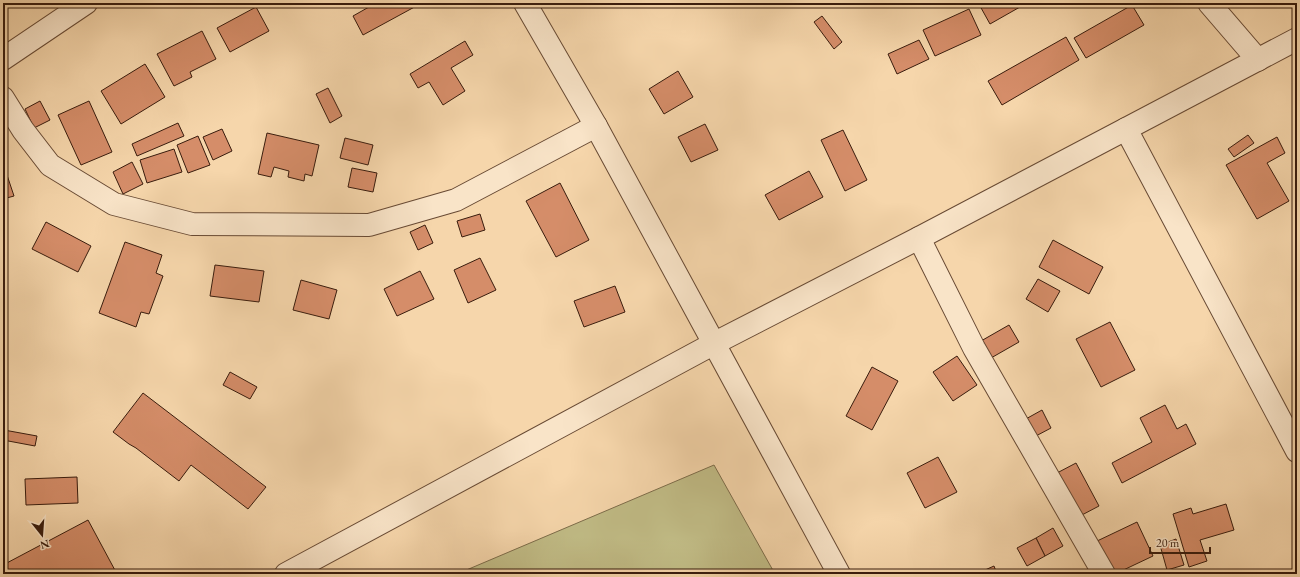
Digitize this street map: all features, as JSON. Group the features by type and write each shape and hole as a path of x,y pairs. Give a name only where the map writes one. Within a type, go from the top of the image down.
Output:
{"street":[{"path":"3,59 86,3"},
{"path":"525,3 596,126 839,574"},
{"path":"1209,3 1258,60"},
{"path":"286,574 713,344 919,238 1297,39"},
{"path":"3,98 23,130 50,165 114,204 192,224 369,225 456,200 596,126"},
{"path":"1126,129 1297,451"},
{"path":"919,238 974,348 1104,574"}],"shaded area":[{"path":"714,465 775,574 457,574"}],"building":[{"path":"376,3 420,4 363,35 353,16"},
{"path":"986,3 1027,3 990,24 980,6"},
{"path":"1252,3 1264,3 1255,7"},
{"path":"1132,5 1144,25 1086,58 1074,38"},
{"path":"256,7 269,31 230,52 217,28"},
{"path":"969,9 981,35 935,56 923,30"},
{"path":"822,16 842,42 834,49 814,22"},
{"path":"202,31 216,59 190,72 192,77 174,86 157,54"},
{"path":"1066,37 1079,60 1002,105 988,81"},
{"path":"919,40 929,59 897,74 888,54"},
{"path":"465,41 473,55 451,68 465,91 443,105 429,82 418,88 410,74"},
{"path":"145,64 165,97 121,124 101,91"},
{"path":"678,71 693,97 664,114 649,89"},
{"path":"328,88 342,116 330,123 316,94"},
{"path":"40,101 50,120 34,128 25,109"},
{"path":"89,101 112,152 81,165 58,115"},
{"path":"178,123 184,136 137,156 132,144"},
{"path":"705,124 718,150 691,162 678,137"},
{"path":"222,129 232,151 213,160 203,137"},
{"path":"843,130 867,180 845,191 821,140"},
{"path":"267,133 319,145 312,176 305,174 304,181 288,177 289,171 274,167 271,177 258,174"},
{"path":"1248,135 1254,143 1234,157 1228,149"},
{"path":"198,136 210,165 188,173 177,145"},
{"path":"1277,137 1285,153 1267,163 1289,201 1257,219 1226,165"},
{"path":"345,138 373,145 368,165 340,158"},
{"path":"174,149 182,172 147,183 140,160"},
{"path":"132,162 143,184 123,194 113,172"},
{"path":"3,166 14,196 3,199"},
{"path":"352,168 377,173 373,192 348,187"},
{"path":"809,171 823,197 779,220 765,195"},
{"path":"560,183 589,240 556,257 526,201"},
{"path":"480,214 485,230 462,237 457,221"},
{"path":"46,222 91,246 78,272 32,249"},
{"path":"425,225 433,243 418,250 410,232"},
{"path":"1053,240 1103,267 1089,294 1039,267"},
{"path":"125,242 162,255 156,273 163,276 149,314 141,312 136,327 99,313"},
{"path":"480,258 496,290 468,303 454,270"},
{"path":"215,265 264,271 259,302 210,296"},
{"path":"420,271 434,299 397,316 384,289"},
{"path":"1038,279 1060,291 1048,312 1026,299"},
{"path":"301,280 337,290 329,319 293,310"},
{"path":"615,286 625,312 584,327 574,301"},
{"path":"1110,322 1135,370 1101,387 1076,339"},
{"path":"1009,325 1019,342 991,358 981,341"},
{"path":"957,356 977,385 953,401 933,372"},
{"path":"872,367 898,381 872,430 846,416"},
{"path":"230,372 257,387 250,399 223,385"},
{"path":"143,393 266,487 248,509 191,465 179,481 113,432"},
{"path":"1165,405 1177,429 1186,424 1196,444 1122,483 1112,463 1152,442 1140,418"},
{"path":"1042,410 1051,428 1034,437 1024,420"},
{"path":"4,430 37,436 35,446 3,440"},
{"path":"938,457 957,492 925,508 907,473"},
{"path":"1076,463 1099,506 1080,516 1057,473"},
{"path":"77,477 78,503 26,505 25,479"},
{"path":"1226,504 1234,530 1200,540 1207,561 1189,567 1173,514 1191,508 1193,514"},
{"path":"88,520 117,574 73,574 72,571 66,574 3,574 3,565"},
{"path":"1137,522 1153,556 1115,574 1095,542"},
{"path":"1053,528 1063,546 1045,556 1036,538"},
{"path":"1036,538 1045,556 1027,566 1017,548"},
{"path":"1176,539 1184,565 1167,570 1160,545"},
{"path":"994,566 997,574 976,574"}]}
